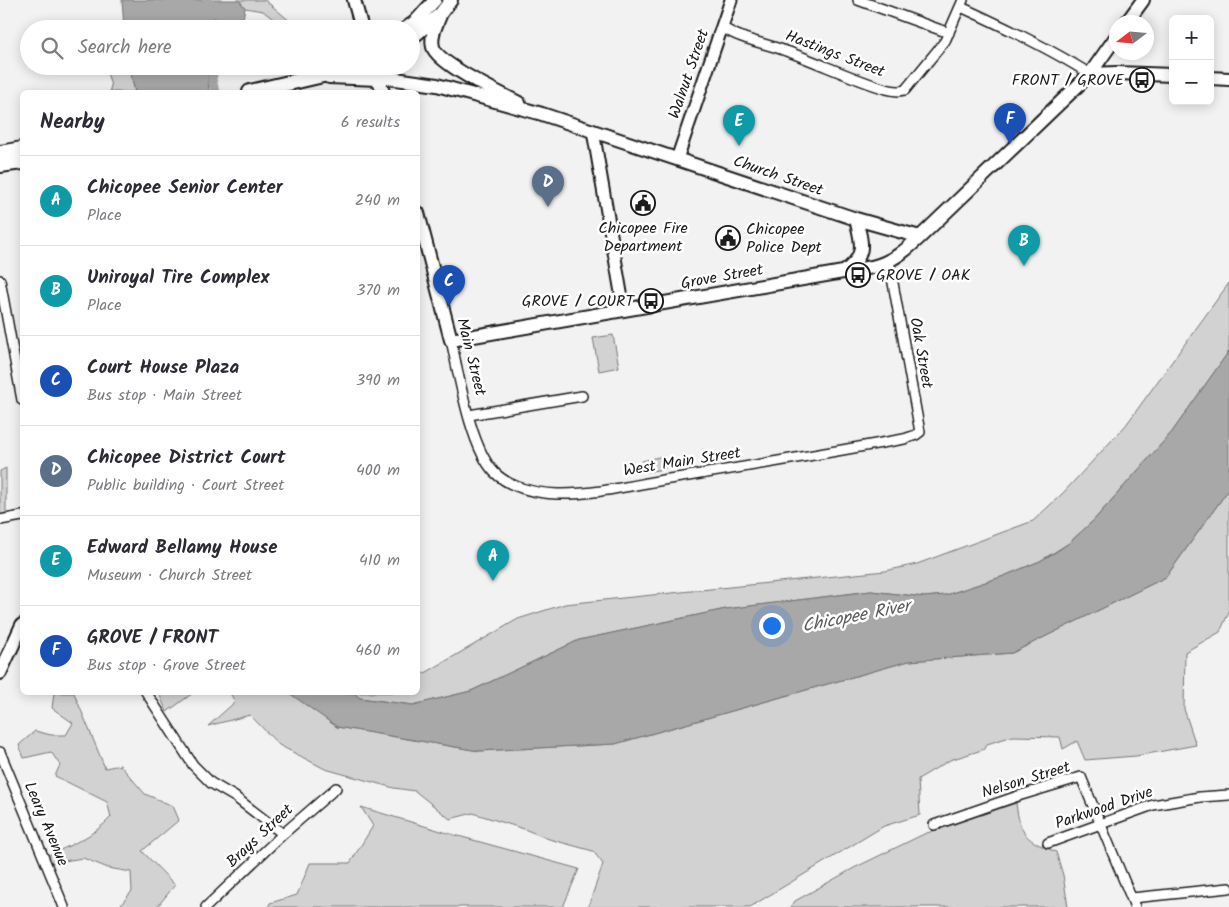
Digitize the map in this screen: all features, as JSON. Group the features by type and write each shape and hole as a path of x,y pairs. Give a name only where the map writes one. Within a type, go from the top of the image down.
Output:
{"main road":[{"path":"354,0 360,20"},
{"path":"416,20 435,0"},
{"path":"420,31 441,13 451,0"},
{"path":"1132,15 1143,0"},
{"name":"Church Street","path":"441,13 433,38 434,50 438,56 496,92 542,114"},
{"name":"Grove Street","path":"451,340 843,273 872,267 889,261 902,254 1090,74 1109,47"},
{"path":"1090,74 1169,75"},
{"path":"258,90 315,75"},
{"path":"328,75 338,78 357,75"},
{"path":"377,75 382,90"},
{"name":"Church Street","path":"382,75 389,78 437,85 542,114 856,219 920,237"},
{"path":"1214,78 1229,79"},
{"path":"0,153 20,148"},
{"path":"0,165 20,162"},
{"path":"843,273 855,263 861,252 862,242 856,219"},
{"name":"Main Street","path":"420,221 451,340"},
{"path":"0,673 20,629"}],"street":[{"name":"Walnut Street","path":"677,159 731,0"},
{"path":"858,0 949,32 962,4 1066,59 1090,74"},
{"name":"Hastings Street","path":"722,27 736,35 785,51 888,90 899,92 905,90 928,63 946,41 949,32"},
{"path":"593,131 624,310"},
{"name":"Oak Street","path":"889,261 920,432 904,438"},
{"path":"0,280 20,389"},
{"name":"Main Street","path":"451,340 469,415 480,451"},
{"path":"469,415 582,396"},
{"name":"West Main Street","path":"480,451 494,472 514,485 539,492 570,494 731,469 904,438"},
{"path":"0,520 20,516"},
{"path":"148,695 193,765 211,783 235,797 283,834"},
{"name":"Leary Avenue","path":"0,752 64,907"},
{"name":"Nelson Street","path":"934,825 1081,777 1133,903"},
{"name":"Brays Street","path":"206,907 283,834 336,788"},
{"name":"Parkwood Drive","path":"1048,843 1153,805 1229,794"},
{"path":"1133,903 1229,888"}],"shaded area":[{"path":"239,0 265,0 289,20 274,20 263,11 245,8"},
{"path":"108,75 131,75 135,90 110,90 111,86"},
{"path":"1229,283 1229,351 1172,432 1094,520 1069,543 1040,561 1004,576 946,595 924,597 871,591 726,609 579,640 471,691 413,705 359,698 356,695 420,695 420,674 518,619 565,604 885,571 917,564 1033,521 1063,493 1126,425"},
{"path":"613,335 619,367 599,371 593,338"},
{"path":"663,456 665,469 645,472 642,461"},
{"path":"6,468 6,513 0,515 0,471"},
{"path":"1229,489 1229,612 1220,632 1185,652 1184,709 1196,745 1136,756 1085,760 1077,741 1063,749 1060,737 1013,736 987,744 985,749 950,760 918,779 920,815 884,826 750,907 588,907 603,864 593,851 549,839 473,813 450,819 415,791 394,788 325,769 279,745 250,715 208,726 235,702 231,695 293,695 337,727 479,751 615,744 909,661 1012,653 1166,577"},
{"path":"54,695 75,695 105,768 120,765 145,794 173,806 179,820 142,851 175,885 157,907 119,907 132,891 131,872 108,868 83,858 51,863 47,856 90,835 111,817 107,802 55,776 60,765 51,752 24,758 19,745 35,731 51,735 66,735 73,723 52,708"},
{"path":"162,695 190,695 167,712 160,696"},
{"path":"1016,803 1020,823 1026,835 1038,844 1056,852 1063,875 1068,907 791,907 795,901 854,868 924,834"},
{"path":"361,807 579,869 563,907 268,907 270,903 297,895 310,863 350,863 373,826"}],"water":[{"path":"122,0 239,0 245,8 243,20 226,20 215,17 214,20 123,20"},
{"path":"131,75 208,75 209,90 135,90"},
{"name":"Chicopee River","path":"1229,351 1229,489 1166,577 1012,653 909,661 615,744 479,751 337,727 292,695 356,695 360,698 413,705 471,691 579,640 726,609 871,591 924,597 946,595 1004,576 1040,561 1069,543 1094,520 1172,432"}],"waterway":[{"path":"208,0 223,20"},
{"path":"213,75 215,90"}],"place":[{"name":"FRONT / GROVE","path":"1142,80"},
{"name":"GROVE / FRONT","path":"1010,144"},
{"name":"Edward Bellamy House","path":"739,146"},
{"name":"Chicopee Fire Department","path":"643,203"},
{"name":"Chicopee District Court","path":"548,207"},
{"name":"Chicopee Police Dept","path":"728,238"},
{"name":"Uniroyal Tire Complex","path":"1024,266"},
{"name":"GROVE / OAK","path":"858,275"},
{"name":"GROVE / COURT","path":"651,301"},
{"name":"Court House Plaza","path":"449,306"},
{"name":"Chicopee Senior Center","path":"493,581"}]}
